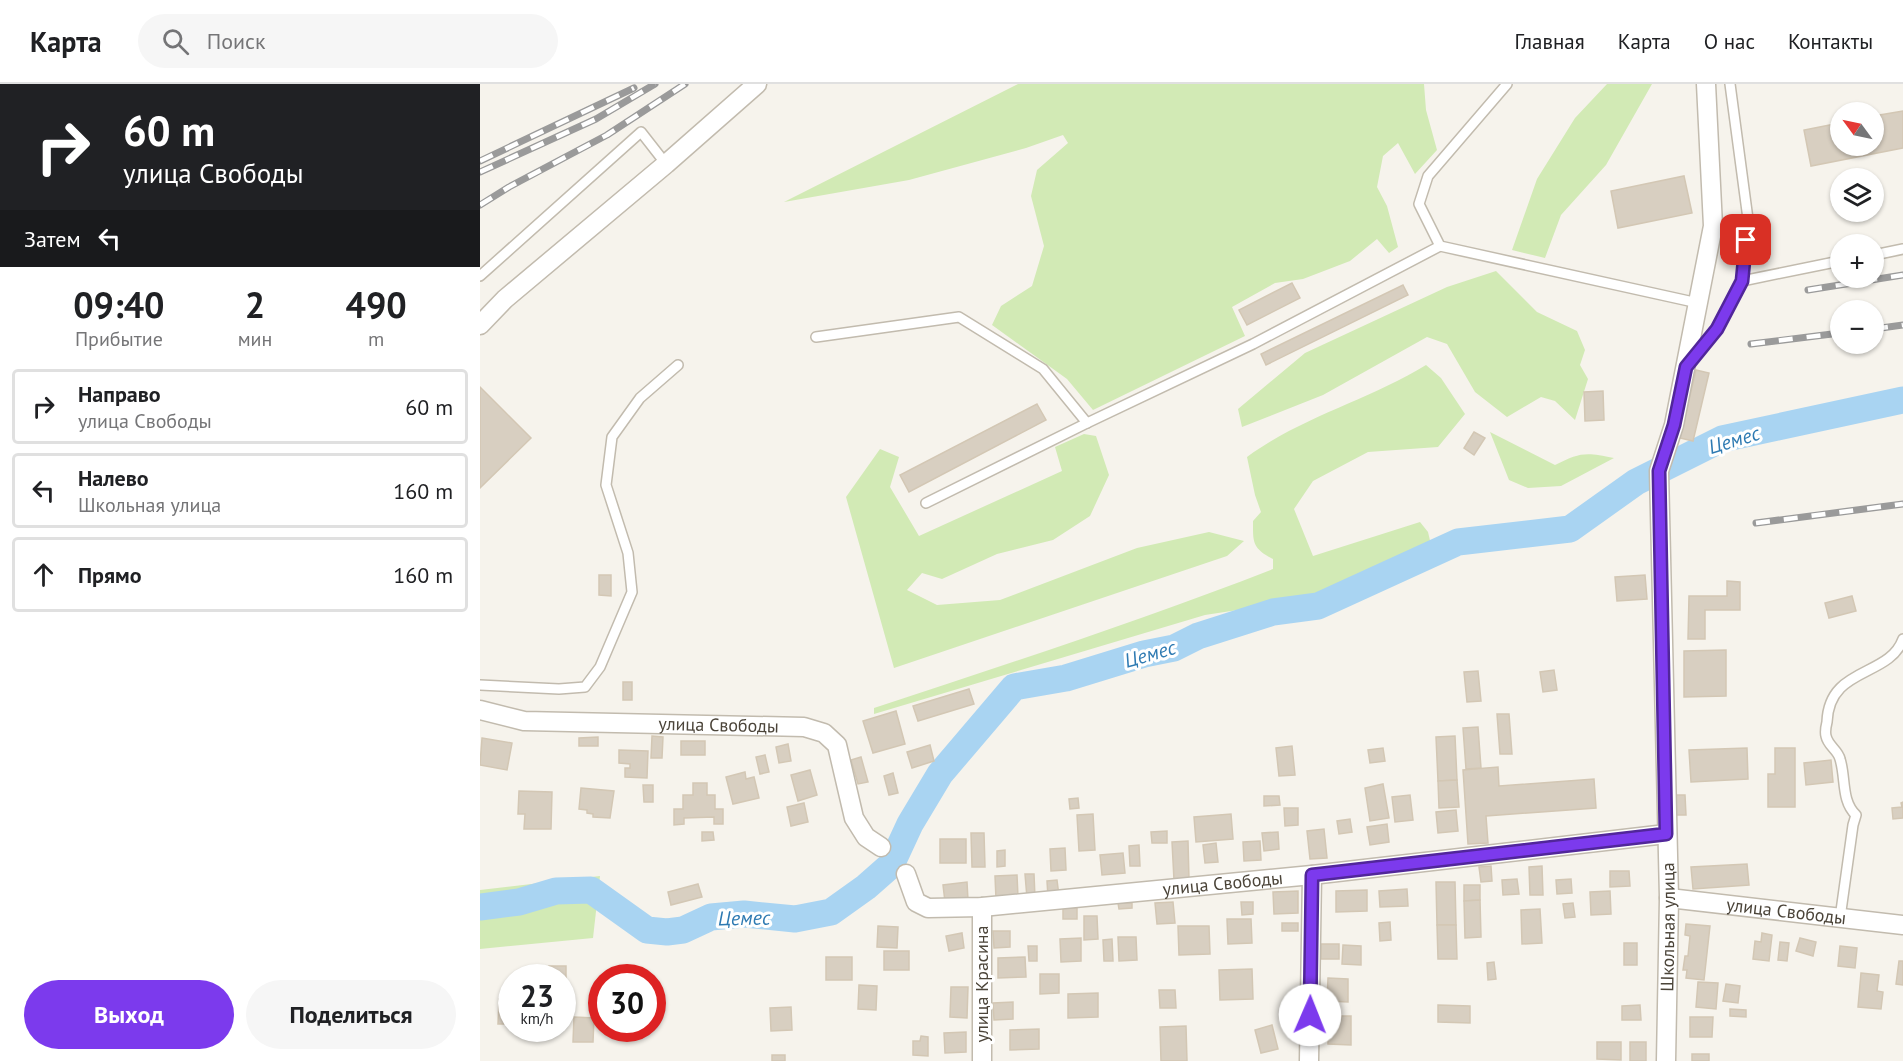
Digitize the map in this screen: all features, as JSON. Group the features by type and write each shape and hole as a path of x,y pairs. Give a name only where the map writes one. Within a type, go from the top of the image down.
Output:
{"street":[{"path":"480,325 505,299 757,84"},
{"name":"Школьная улица","path":"1666,1061 1669,898 1659,471 1674,425 1713,226 1706,84"},
{"name":"улица Свободы","path":"480,710 524,721 804,727 824,733 837,745 854,818 866,837 881,847"},
{"name":"улица Свободы","path":"906,874 916,902 928,908 982,907 1312,875 1666,834"},
{"path":"1310,1061 1312,875"},
{"name":"улица Свободы","path":"1669,898 1903,925"},
{"name":"улица Красина","path":"982,907 982,1061"}],"lane":[{"path":"1440,246 1419,204 1428,176 1507,84"},
{"path":"1686,367 1717,329 1742,281 1748,219 1730,84"},
{"path":"480,276 641,132 666,164"},
{"path":"926,503 1253,344 1440,246 1698,303"},
{"path":"1884,253 1903,249"},
{"path":"1742,281 1830,263"},
{"path":"816,338 959,316 1043,369 1087,423"},
{"path":"480,685 559,689 585,687 600,667 632,592 628,553 606,485 612,437 640,398 678,365"},
{"path":"1840,918 1856,815 1848,807 1840,756 1830,746 1826,736 1827,711 1845,682 1889,658 1899,649 1903,639"}],"green space":[{"path":"1018,84 1424,84 1426,110 1437,150 1415,174 1398,143 1383,156 1377,187 1387,206 1398,247 1389,253 1377,239 1350,261 1303,279 1275,283 1232,307 1245,336 1093,410 1067,379 992,325 1001,306 1032,286 1044,246 1031,196 1037,170 1068,143 1063,135 1026,148 909,180 784,202"},
{"path":"1607,84 1652,84 1606,165 1561,215 1545,258 1512,250 1537,179 1575,118"},
{"path":"1496,271 1537,312 1577,331 1585,350 1580,365 1588,379 1575,420 1555,401 1541,397 1507,417 1475,392 1447,344 1427,337 1323,395 1242,427 1238,409 1305,353 1447,287"},
{"path":"1426,365 1441,378 1465,414 1438,447 1368,452 1313,481 1294,509 1313,556 1420,522 1428,532 1432,549 1316,598 1205,615 874,714 874,708 1125,624 1273,569 1273,559 1255,544 1253,521 1261,512 1247,457 1290,431 1382,389"},
{"path":"1490,432 1555,465 1583,454 1614,458 1561,486 1528,488 1509,480"},
{"path":"1084,434 1096,436 1109,475 1090,516 1053,540 997,554 942,579 922,573 907,590 937,605 1000,600 1137,548 1209,532 1244,541 1227,556 894,668 846,497 880,449 899,457 890,487 919,536 1062,471 1055,447"},
{"path":"600,876 593,938 480,949 480,890"}],"building":[{"path":"1903,111 1903,148 1884,152 1884,114"},
{"path":"1830,125 1830,156 1862,156 1811,166 1804,130"},
{"path":"1684,176 1692,213 1618,228 1611,191"},
{"path":"1292,283 1300,298 1247,325 1239,310"},
{"path":"1403,285 1408,295 1266,365 1261,354"},
{"path":"1696,370 1709,373 1693,441 1680,438"},
{"path":"480,387 531,438 480,488"},
{"path":"1603,391 1604,420 1585,421 1584,392"},
{"path":"1037,404 1046,420 909,492 900,475"},
{"path":"1474,432 1485,438 1474,455 1464,448"},
{"path":"599,575 611,575 611,596 599,595"},
{"path":"1645,575 1647,599 1617,601 1615,577"},
{"path":"1727,581 1740,582 1740,610 1705,610 1705,639 1688,639 1689,596 1727,596"},
{"path":"1852,596 1856,611 1829,618 1825,603"},
{"path":"1726,650 1726,696 1684,697 1684,651"},
{"path":"1554,670 1557,690 1543,692 1540,672"},
{"path":"1478,671 1481,701 1467,702 1464,672"},
{"path":"623,682 632,682 632,700 623,700"},
{"path":"969,689 974,704 918,721 913,706"},
{"path":"896,711 905,744 873,753 863,721"},
{"path":"1497,714 1509,714 1512,754 1500,754"},
{"path":"1478,727 1481,768 1466,769 1463,728"},
{"path":"652,736 663,737 662,758 651,758"},
{"path":"1455,736 1457,780 1438,781 1436,737"},
{"path":"598,737 598,746 579,746 579,738"},
{"path":"482,738 512,743 507,770 480,765"},
{"path":"681,741 705,741 705,755 681,755"},
{"path":"788,744 791,761 779,763 776,747"},
{"path":"930,745 934,761 912,768 907,752"},
{"path":"1292,746 1295,775 1279,776 1276,748"},
{"path":"1383,748 1385,761 1370,763 1368,750"},
{"path":"1747,748 1748,779 1691,782 1689,750"},
{"path":"1775,748 1795,748 1795,807 1768,807 1768,774 1775,774"},
{"path":"619,750 648,751 647,778 625,777 625,768 630,768 630,764 619,763"},
{"path":"765,755 769,772 760,774 756,757"},
{"path":"861,757 868,782 858,784 851,760"},
{"path":"1831,760 1833,782 1806,785 1804,763"},
{"path":"1498,767 1499,786 1594,779 1596,808 1486,816 1488,843 1468,844 1463,770"},
{"path":"810,770 817,795 798,801 791,775"},
{"path":"745,772 746,779 754,777 759,798 733,804 726,777"},
{"path":"893,773 898,793 889,795 884,776"},
{"path":"1457,780 1459,807 1439,808 1438,781"},
{"path":"693,783 707,783 707,795 715,795 715,809 723,809 723,824 714,824 714,817 684,818 684,824 674,825 674,809 683,809 683,795 693,795"},
{"path":"1383,784 1389,818 1370,821 1365,788"},
{"path":"643,785 653,785 653,802 644,802"},
{"path":"581,788 614,791 610,818 593,817 593,814 587,813 587,810 579,809"},
{"path":"519,791 552,792 551,829 524,829 525,814 518,814"},
{"path":"1410,795 1413,820 1395,822 1392,797"},
{"path":"1675,795 1685,795 1686,815 1676,815"},
{"path":"1264,796 1279,796 1280,805 1264,806"},
{"path":"1078,798 1079,808 1070,809 1069,799"},
{"path":"1903,802 1903,818 1893,819 1892,808 1902,807"},
{"path":"804,803 808,822 791,826 787,807"},
{"path":"1284,808 1298,808 1298,825 1285,826"},
{"path":"1456,810 1458,831 1438,833 1436,812"},
{"path":"1093,814 1095,850 1079,851 1077,815"},
{"path":"1231,814 1233,839 1196,842 1194,817"},
{"path":"1350,819 1352,832 1339,834 1337,821"},
{"path":"1387,824 1389,842 1370,845 1367,827"},
{"path":"1324,829 1327,858 1310,859 1307,831"},
{"path":"1167,831 1167,843 1152,843 1151,832"},
{"path":"702,832 713,832 714,840 702,841"},
{"path":"1278,832 1279,849 1264,851 1262,833"},
{"path":"971,833 984,833 985,867 972,867"},
{"path":"940,839 966,839 966,863 940,863"},
{"path":"1188,841 1189,879 1174,880 1172,842"},
{"path":"1260,841 1261,860 1244,861 1243,842"},
{"path":"1216,843 1218,862 1205,863 1203,845"},
{"path":"1139,845 1140,866 1130,866 1129,846"},
{"path":"1065,848 1066,870 1051,871 1050,849"},
{"path":"1005,850 1005,866 997,867 997,851"},
{"path":"1123,853 1125,873 1102,875 1100,855"},
{"path":"1747,864 1749,885 1693,889 1691,867"},
{"path":"1491,866 1492,881 1481,882 1479,867"},
{"path":"1542,866 1543,895 1530,895 1529,867"},
{"path":"1610,871 1629,871 1630,886 1610,887"},
{"path":"1025,874 1034,874 1035,898 1027,898"},
{"path":"1017,875 1018,897 996,899 995,876"},
{"path":"1517,879 1519,894 1503,895 1502,880"},
{"path":"1571,879 1572,893 1557,894 1556,880"},
{"path":"1057,880 1059,896 1048,897 1047,881"},
{"path":"967,882 968,900 945,902 943,885"},
{"path":"1436,882 1455,882 1456,925 1437,925"},
{"path":"698,884 702,897 671,905 668,892"},
{"path":"1464,885 1480,885 1480,900 1464,901"},
{"path":"1407,889 1408,906 1380,907 1379,891"},
{"path":"1367,890 1367,911 1336,912 1336,891"},
{"path":"1298,891 1298,913 1274,914 1273,892"},
{"path":"1610,891 1611,914 1591,915 1590,892"},
{"path":"1480,900 1481,937 1465,938 1464,901"},
{"path":"1173,902 1175,923 1157,924 1155,903"},
{"path":"1241,902 1253,902 1253,914 1242,915"},
{"path":"1118,903 1132,903 1132,908 1119,909"},
{"path":"1573,903 1575,917 1565,918 1563,904"},
{"path":"1063,908 1077,908 1077,919 1063,919"},
{"path":"1540,909 1542,943 1522,944 1521,910"},
{"path":"1084,916 1097,916 1098,939 1084,940"},
{"path":"1227,919 1251,919 1252,943 1228,944"},
{"path":"1390,922 1391,940 1380,941 1379,923"},
{"path":"1282,923 1298,923 1298,931 1282,931"},
{"path":"1686,924 1710,926 1704,980 1686,978 1687,970 1683,970 1685,956 1688,956 1690,936 1685,935"},
{"path":"1437,925 1456,925 1457,959 1438,959"},
{"path":"878,926 898,927 897,948 877,947"},
{"path":"1178,926 1209,926 1210,954 1179,955"},
{"path":"993,931 1010,931 1010,947 994,948"},
{"path":"962,933 964,948 949,951 946,936"},
{"path":"1762,933 1772,935 1769,961 1753,959 1755,941 1761,942"},
{"path":"1118,937 1136,937 1137,960 1119,961"},
{"path":"1081,938 1081,961 1061,962 1060,939"},
{"path":"1800,938 1816,942 1813,956 1796,951"},
{"path":"1112,939 1113,961 1104,961 1103,940"},
{"path":"1780,942 1789,943 1787,961 1778,960"},
{"path":"1624,943 1637,943 1637,965 1624,965"},
{"path":"1321,944 1339,944 1339,959 1321,959"},
{"path":"1343,945 1361,946 1361,965 1342,964"},
{"path":"1028,946 1037,946 1037,961 1029,961"},
{"path":"1840,946 1857,948 1855,968 1838,966"},
{"path":"884,951 909,951 909,970 884,970"},
{"path":"826,957 852,957 852,980 826,980"},
{"path":"1025,957 1026,977 998,978 998,958"},
{"path":"1899,961 1903,961 1903,985 1896,984"},
{"path":"1494,962 1496,979 1488,980 1487,963"},
{"path":"1252,969 1253,999 1220,1000 1219,970"},
{"path":"1861,973 1879,975 1877,991 1883,992 1881,1009 1858,1007"},
{"path":"1040,974 1059,974 1059,993 1040,994"},
{"path":"1328,978 1348,979 1348,1002 1327,1001"},
{"path":"1698,982 1718,983 1716,1009 1696,1007"},
{"path":"1726,984 1740,986 1738,1003 1723,1001"},
{"path":"859,985 877,986 876,1010 858,1009"},
{"path":"951,987 968,987 967,1018 950,1017"},
{"path":"1159,990 1175,990 1176,1008 1160,1008"},
{"path":"1098,993 1098,1017 1068,1018 1068,994"},
{"path":"1013,1002 1013,1019 994,1020 993,1003"},
{"path":"1438,1005 1470,1006 1470,1023 1438,1022"},
{"path":"1640,1005 1641,1020 1622,1020 1622,1006"},
{"path":"791,1007 792,1030 771,1031 770,1008"},
{"path":"1730,1009 1746,1010 1746,1017 1730,1016"},
{"path":"1328,1016 1351,1016 1351,1045 1328,1044"},
{"path":"576,1017 588,1018 588,1042 576,1042"},
{"path":"1690,1017 1713,1017 1712,1037 1690,1037"},
{"path":"1272,1025 1278,1049 1261,1053 1255,1030"},
{"path":"1186,1026 1187,1061 1161,1061 1160,1027"},
{"path":"1039,1029 1039,1049 1010,1050 1010,1030"},
{"path":"966,1032 966,1052 945,1053 944,1033"},
{"path":"921,1036 928,1037 928,1056 913,1055 913,1041 920,1041"},
{"path":"1597,1042 1621,1042 1621,1060 1597,1059"},
{"path":"1630,1042 1646,1042 1646,1061 1630,1061"},
{"path":"1692,1054 1709,1054 1709,1061 1692,1061"},
{"path":"772,1055 785,1055 785,1061 772,1061"}],"waterway":[{"name":"Цемес","path":"480,907 519,902 556,891 591,890 647,930 667,932 683,930 711,917 744,914 795,919 831,912 866,887 891,865 910,824 940,774 1014,687 1066,678 1144,654 1174,648 1198,636 1273,612 1318,606 1458,542 1570,529 1636,482 1722,439 1903,400"}],"railway":[{"path":"480,172 596,119 655,84"},
{"path":"480,205 607,135 685,84"},
{"path":"480,161 634,88"},
{"path":"1808,290 1903,275"},
{"path":"1884,328 1903,325"},
{"path":"1751,344 1830,334"},
{"path":"1756,523 1903,504"}],"route":[{"path":"1310,1015 1312,875 1666,834 1659,471 1674,425 1686,367 1717,329 1742,281 1746,240"}]}
